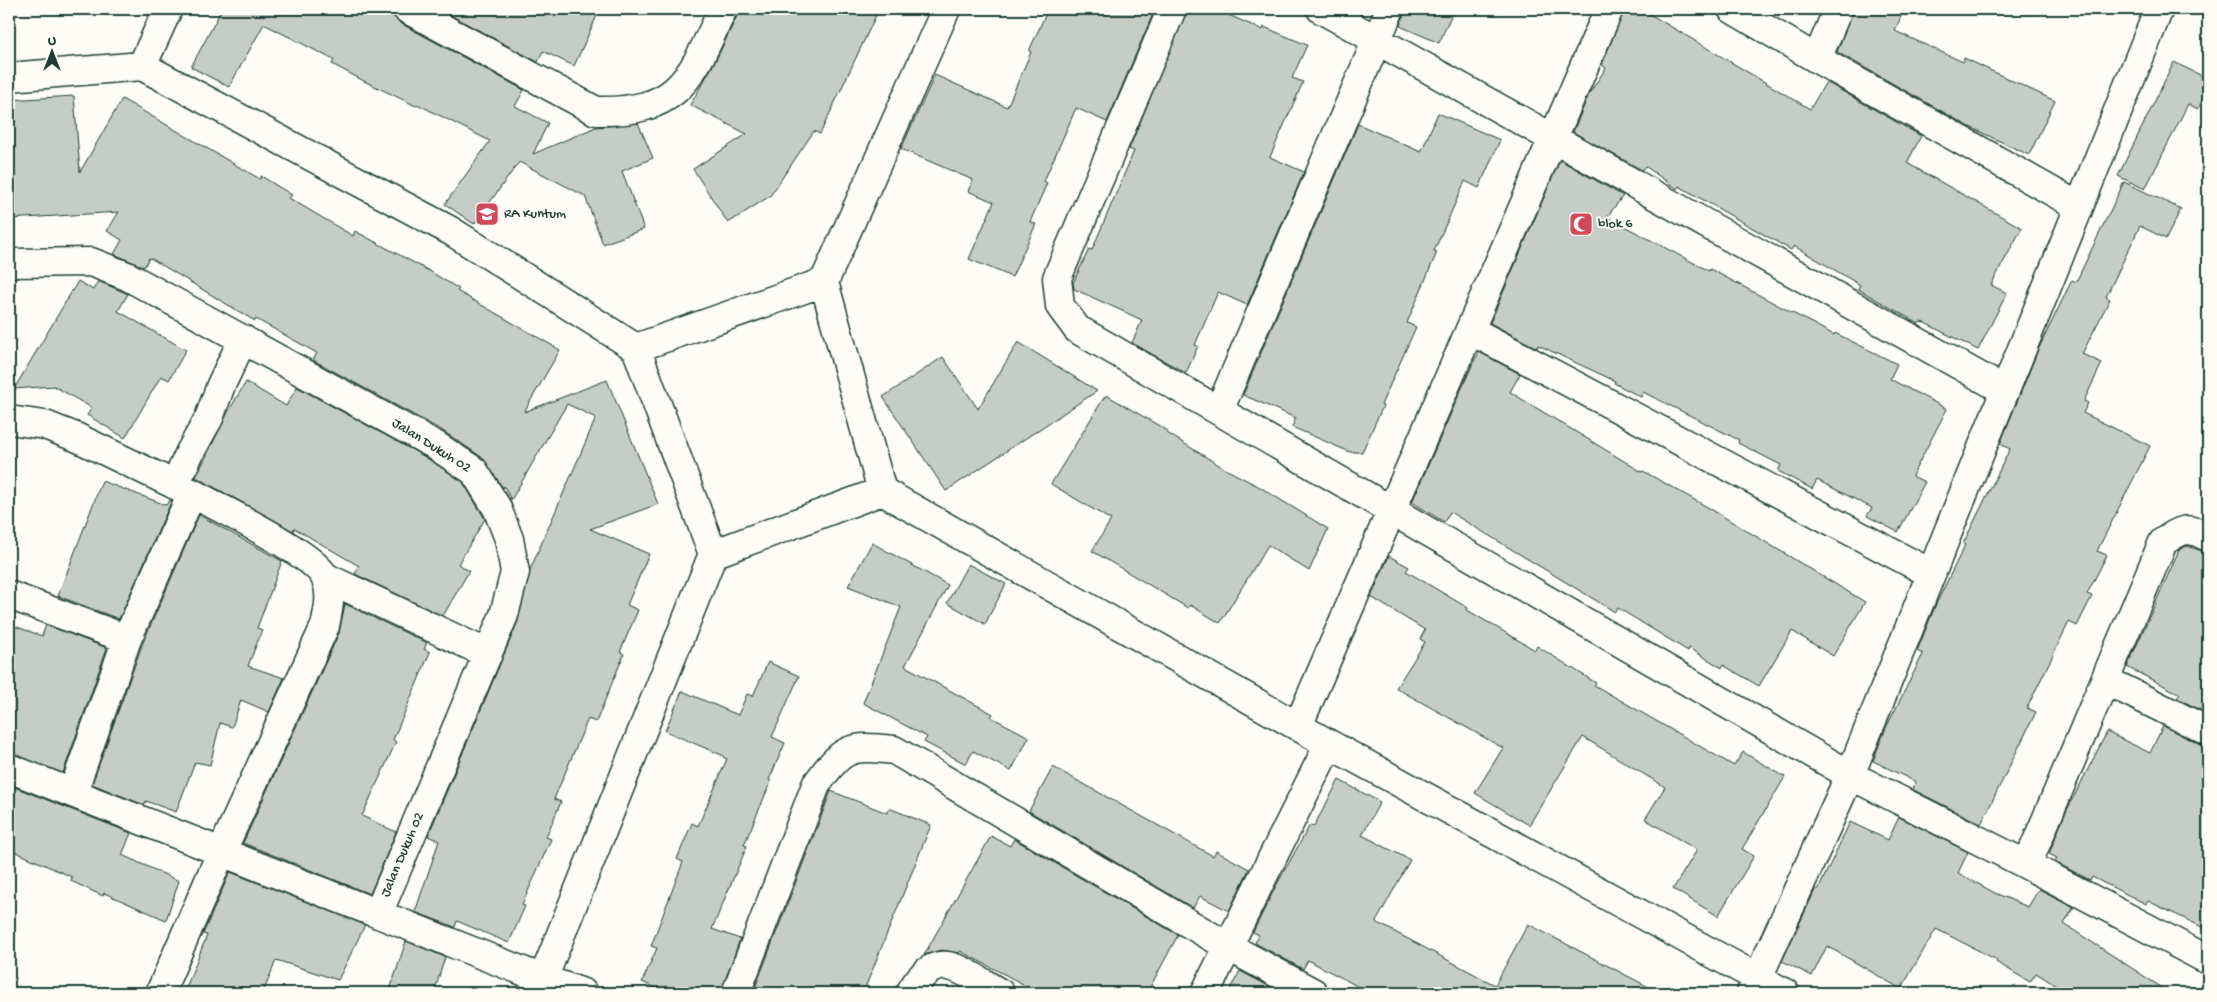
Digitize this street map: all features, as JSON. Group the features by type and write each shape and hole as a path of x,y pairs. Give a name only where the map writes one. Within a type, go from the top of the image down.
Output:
{"street":[{"path":"142,66 168,9"},
{"path":"407,9 596,111 618,112 649,106 675,92 694,71 723,9"},
{"path":"946,9 824,282 882,491 1755,986 1785,993"},
{"path":"1172,9 1057,278 1060,306 1077,328 1850,775 2027,864 2208,960"},
{"path":"1320,9 2004,390"},
{"path":"1219,411 1390,9"},
{"path":"1298,726 1609,9"},
{"path":"1732,9 2078,206"},
{"path":"1817,59 1838,9"},
{"path":"1755,986 1850,775 2159,9"},
{"path":"9,77 142,66 451,231 636,348 714,554 543,979"},
{"name":"Jalan Dukuh 02","path":"9,262 91,262 127,276 435,445 474,471 497,508 509,539 515,572 504,615 378,914"},
{"path":"636,348 824,282"},
{"path":"1470,330 1930,573"},
{"path":"73,792 183,489 190,452 210,418 221,385 242,339"},
{"path":"9,420 45,425 78,438 183,489 286,545 310,562 325,577 488,654"},
{"path":"714,554 882,491"},
{"path":"2027,864 2163,542 2178,532 2194,529 2208,537"},
{"path":"160,993 221,853 325,626 330,597 325,577"},
{"path":"9,595 127,639"},
{"path":"2105,680 2208,732"},
{"path":"1205,993 1329,744"},
{"path":"736,993 816,785 828,768 844,753 862,747 894,750 1229,947 1314,993"},
{"path":"9,768 73,792 221,853 583,993"},
{"path":"910,993 915,983 928,969 940,964 958,969 1000,993"}],"building":[{"path":"222,9 391,9 394,17 400,23 524,90 515,106 548,123 533,154 596,127 638,123 653,158 622,171 644,229 603,244 585,196 519,162 474,224 445,204 490,141 417,104 416,106 362,80 332,64 334,60 264,24 229,87 191,67"},
{"path":"439,9 600,9 574,66 543,51 538,62"},
{"path":"738,9 879,9 820,134 814,131 770,196 728,223 693,169 747,134 690,105 716,60 737,16"},
{"path":"1048,9 1155,9 1107,122 1076,108 1044,181 1047,183 1030,222 1036,224 1012,277 969,259 994,202 968,191 973,180 901,149 935,75 1007,107"},
{"path":"1187,9 1215,9 1263,30 1264,27 1307,45 1292,78 1303,82 1270,157 1304,172 1247,305 1218,292 1195,345 1198,346 1186,373 1132,343 1142,320 1074,289 1073,283 1089,249 1092,250 1134,151 1129,149"},
{"path":"1405,9 1454,9 1439,43 1400,26"},
{"path":"1624,9 1641,9 1810,109 1826,82 1921,136 1907,163 2022,228 1991,285 2007,293 1978,350 1925,323 1920,322 1919,324 1858,289 1860,285 1794,246 1791,250 1679,186 1677,189 1645,166 1642,170 1573,132 1589,94 1606,68 1602,65"},
{"path":"1853,9 1904,9 1895,31 1963,62 1964,58 2055,101 2029,155 1968,126 1837,52"},
{"path":"2174,62 2208,79 2208,88 2198,109 2188,104 2145,189 2118,176"},
{"path":"74,96 80,172 122,99 260,179 261,176 292,195 289,198 353,236 355,231 431,272 459,289 457,291 560,350 524,412 607,380 658,504 590,529 649,554 627,605 638,610 620,652 624,654 596,722 588,719 554,799 561,802 546,837 551,839 522,905 525,906 509,943 457,921 455,927 415,912 439,841 428,836 518,621 530,570 596,418 567,404 511,500 504,486 503,488 483,458 443,431 313,360 317,353 256,319 255,321 152,259 149,258 144,267 114,254 122,240 107,231 119,212 9,219 9,171 12,170 9,100"},
{"path":"1438,113 1500,140 1479,188 1465,181 1434,251 1437,252 1407,323 1416,327 1381,405 1383,406 1362,452 1350,452 1292,427 1296,418 1243,395 1358,124 1421,152"},
{"path":"1560,160 1623,196 1607,217 1834,335 1835,333 1897,364 1890,379 1947,409 1912,476 1925,482 1898,532 1867,516 1872,508 1817,480 1812,489 1778,471 1781,465 1738,443 1739,440 1643,392 1641,397 1614,383 1615,381 1538,345 1537,348 1490,323"},
{"path":"2124,182 2181,209 2166,239 2140,226 2106,297 2110,299 2082,354 2102,363 2084,401 2088,403 2083,413 2150,446 2097,551 2107,555 2087,594 2092,596 2077,626 2069,622 2027,708 2036,712 1981,824 1912,789 1916,782 1873,761 1885,730 1923,654 1917,651 1936,604 2010,449 2000,444 2038,350 2072,280 2076,282"},
{"path":"78,281 93,290 98,281 128,294 118,311 186,350 169,380 161,376 125,438 87,415 92,408 54,386 14,389"},
{"path":"1018,342 1097,391 946,491 883,397 943,357 978,409"},
{"path":"1479,352 1520,374 1510,392 1642,472 1709,508 1865,602 1833,656 1792,631 1759,686 1723,665 1722,668 1689,648 1688,651 1618,608 1615,612 1450,512 1444,522 1412,502"},
{"path":"246,382 286,406 297,387 427,458 463,482 485,519 458,564 469,571 443,616 355,574 359,566 294,528 293,531 196,477 228,412"},
{"path":"1105,396 1168,431 1167,433 1227,470 1258,486 1328,529 1309,571 1268,545 1220,623 1190,605 1188,608 1092,551 1111,520 1051,484"},
{"path":"102,481 166,505 172,500 119,619 58,596"},
{"path":"199,515 282,561 257,628 262,630 248,666 284,678 269,712 241,700 232,727 220,723 210,765 195,762 176,812 146,801 144,805 92,784 142,645"},
{"path":"872,543 948,585 905,666 993,714 991,717 1029,737 1011,771 973,751 966,764 924,742 927,737 863,703 901,607 848,586"},
{"path":"2187,546 2208,553 2208,714 2177,698 2180,694 2127,667 2179,550"},
{"path":"1389,556 1409,567 1406,571 1468,608 1467,610 1535,650 1537,646 1596,683 1594,685 1734,766 1743,752 1785,777 1742,849 1754,856 1718,916 1673,889 1697,850 1645,819 1665,787 1583,737 1529,825 1475,793 1503,748 1396,688 1425,642 1420,639 1425,630 1371,597"},
{"path":"968,564 1006,584 985,624 947,603"},
{"path":"345,604 427,643 424,649 430,652 393,740 396,742 362,816 396,832 370,894 243,843 339,633"},
{"path":"9,624 42,636 46,625 107,648 63,773 9,753"},
{"path":"768,662 799,676 772,737 785,743 744,845 747,846 712,929 740,939 721,993 667,993 642,982 657,948 651,946 683,862 677,859 692,823 698,826 727,759 665,731 682,691 738,715 747,694 753,696"},
{"path":"2163,726 2208,747 2208,930 2148,901 2146,904 2092,877 2090,880 2055,862 2057,858 2049,854 2064,816 2107,732 2150,753"},
{"path":"1053,767 1213,856 1216,851 1249,869 1229,911 1200,896 1193,908 1029,811"},
{"path":"1339,780 1380,802 1362,835 1410,860 1376,922 1495,985 1528,924 1660,993 1370,993 1308,960 1303,969 1255,943 1259,935 1253,932 1277,884 1310,825 1314,826"},
{"path":"9,785 131,833 122,855 179,881 166,920 104,893 103,896 71,881 72,877 9,849"},
{"path":"831,791 887,813 889,808 931,825 863,993 753,993"},
{"path":"1899,817 1968,852 1958,873 1995,893 2028,907 2039,889 2074,907 2064,924 2170,993 2068,993 2036,973 2030,982 1996,962 1997,960 1936,929 1901,989 1827,946 1812,976 1782,961 1816,888 1818,890 1850,822 1888,840"},
{"path":"991,836 1010,846 1014,839 1178,935 1147,993 1040,993 960,951 959,953 941,950 924,955"},
{"path":"230,872 365,925 338,980 276,960 263,993 184,993 207,935 203,934"},
{"path":"406,941 445,957 434,993 389,993"},
{"path":"1240,971 1282,993 1228,993"}],"place":[{"name":"RA Kuntum","path":"487,214"},
{"name":"blok 6","path":"1581,224"}]}
